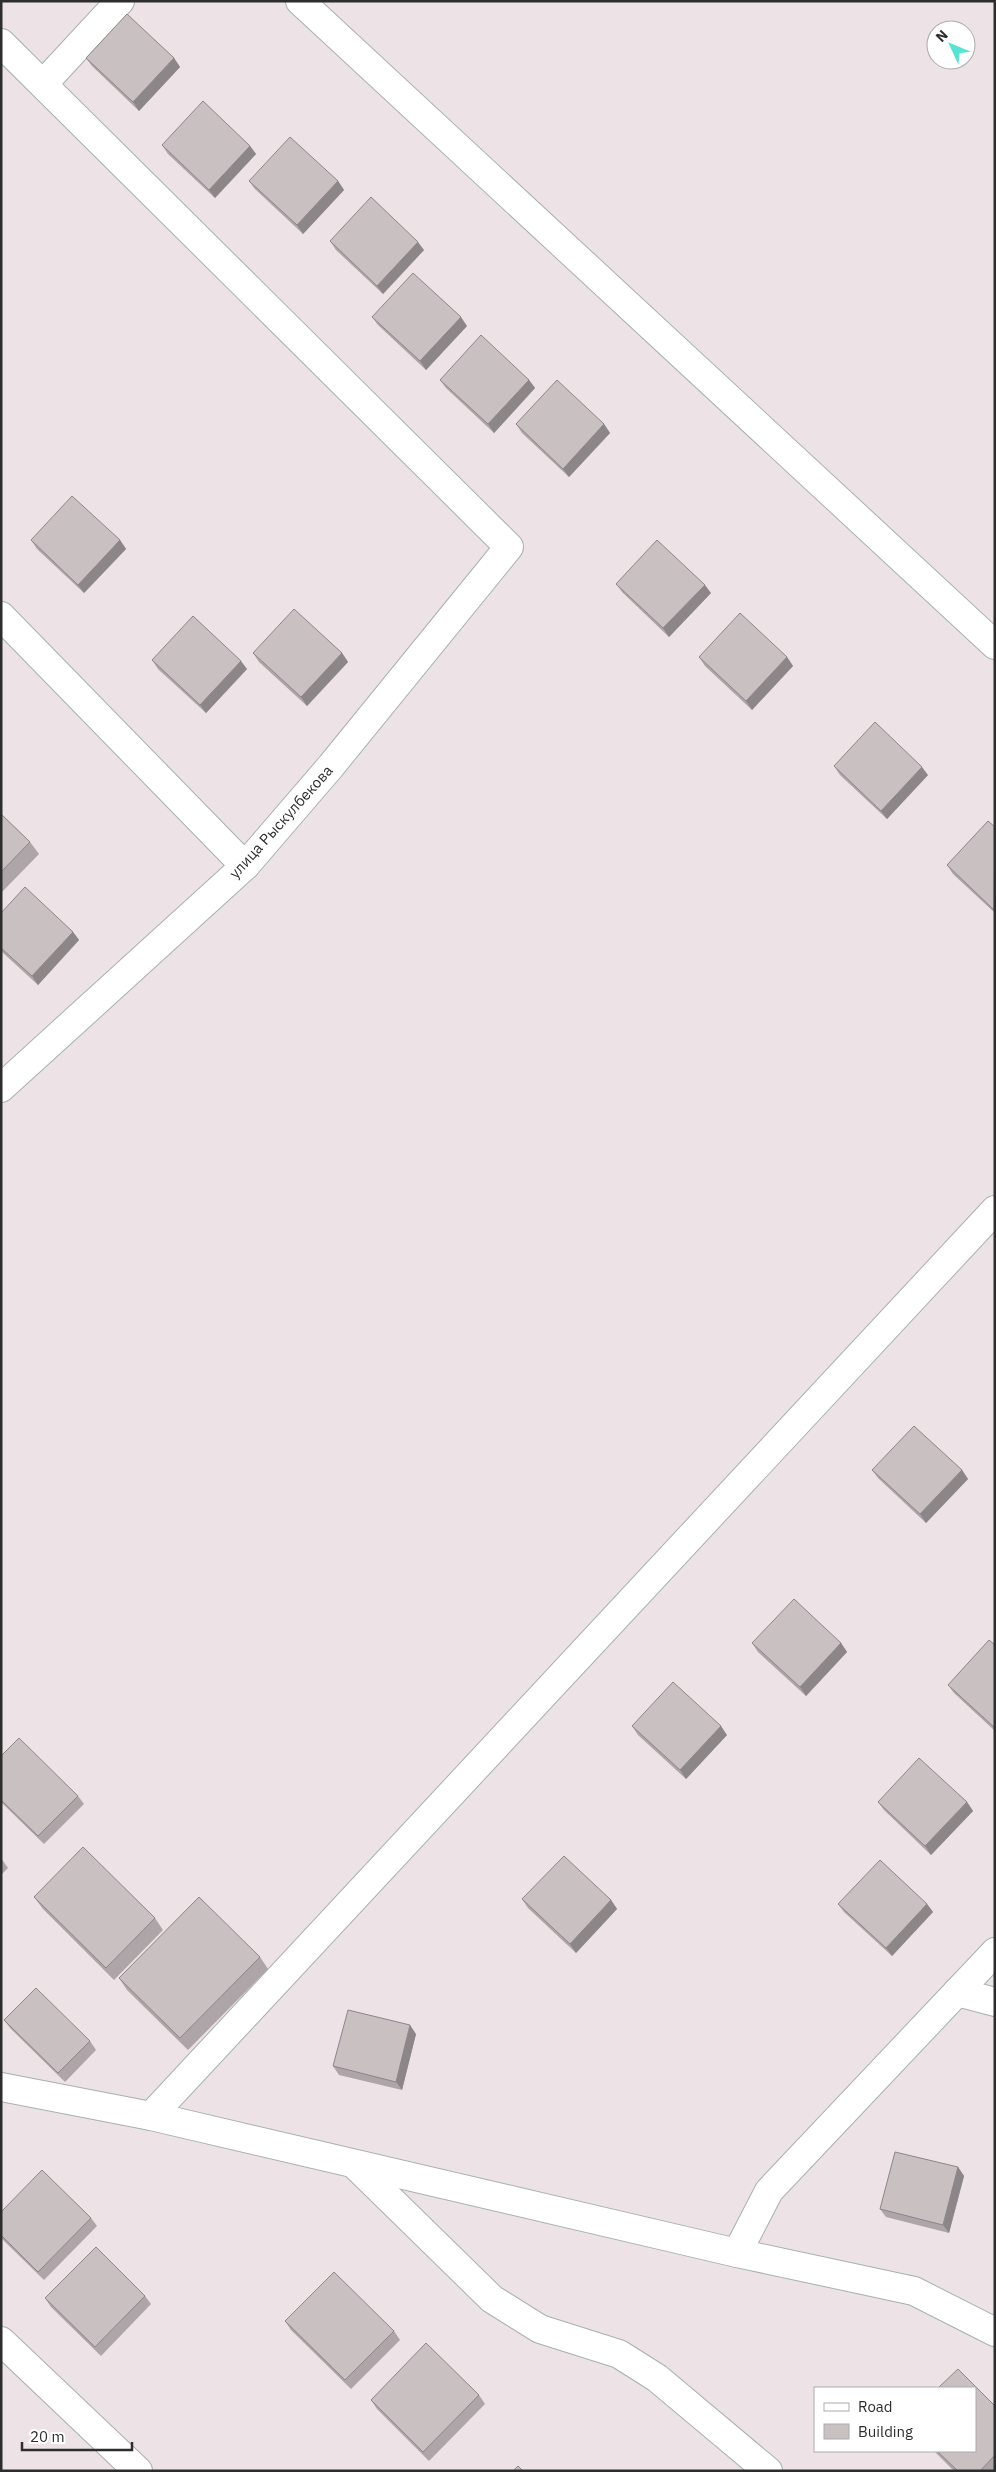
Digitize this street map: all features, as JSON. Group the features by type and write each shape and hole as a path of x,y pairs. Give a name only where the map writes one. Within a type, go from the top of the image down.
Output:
{"street":[{"path":"1,43 43,84 120,1"},
{"path":"300,1 995,645"},
{"name":"улица Рыскулбекова","path":"1,1088 245,866 331,766 509,547 43,84"},
{"path":"1,616 245,866"},
{"path":"151,2116 995,1210"},
{"path":"737,2253 769,2191 995,1952"},
{"path":"957,1992 995,2002"},
{"path":"1,2087 151,2116 737,2253 914,2291 995,2332"},
{"path":"354,2164 492,2299 540,2329 619,2354 657,2378 768,2471"},
{"path":"1,2341 138,2471"}],"building":[{"path":"127,14 174,58 133,102 86,58"},
{"path":"203,101 250,146 209,190 162,145"},
{"path":"290,137 338,181 297,225 249,181"},
{"path":"371,197 418,242 377,286 330,241"},
{"path":"413,273 461,317 420,361 372,317"},
{"path":"481,335 529,380 488,424 440,380"},
{"path":"557,380 604,424 563,469 516,424"},
{"path":"72,496 120,540 78,585 31,540"},
{"path":"657,540 705,585 663,628 616,584"},
{"path":"294,609 342,653 301,697 253,653"},
{"path":"740,613 787,657 746,701 699,657"},
{"path":"193,616 241,661 200,705 152,660"},
{"path":"875,722 922,767 881,811 834,766"},
{"path":"1,814 30,842 1,872"},
{"path":"988,821 995,827 994,910 947,865"},
{"path":"25,887 73,932 32,976 1,948 1,913"},
{"path":"914,1426 962,1470 920,1514 872,1470"},
{"path":"794,1599 841,1643 800,1687 752,1643"},
{"path":"989,1640 995,1645 995,1728 948,1685"},
{"path":"673,1682 721,1726 680,1770 632,1726"},
{"path":"19,1738 78,1796 38,1836 1,1800 1,1756"},
{"path":"919,1758 967,1802 925,1846 878,1802"},
{"path":"83,1847 155,1918 106,1968 34,1897"},
{"path":"564,1856 611,1900 570,1944 522,1899"},
{"path":"880,1860 927,1904 886,1948 838,1904"},
{"path":"199,1897 260,1957 180,2038 119,1978"},
{"path":"36,1988 90,2041 58,2073 4,2020"},
{"path":"348,2010 410,2025 396,2082 333,2066"},
{"path":"895,2152 958,2167 943,2225 880,2209"},
{"path":"42,2170 91,2218 38,2272 1,2235 1,2212"},
{"path":"96,2247 145,2296 95,2347 45,2298"},
{"path":"334,2272 394,2331 345,2380 285,2321"},
{"path":"426,2343 479,2395 423,2452 371,2400"},
{"path":"958,2369 976,2387 939,2387"},
{"path":"976,2387 995,2406 995,2455 980,2471 958,2471 938,2452 976,2452"},
{"path":"518,2466 523,2471 513,2471"}]}
